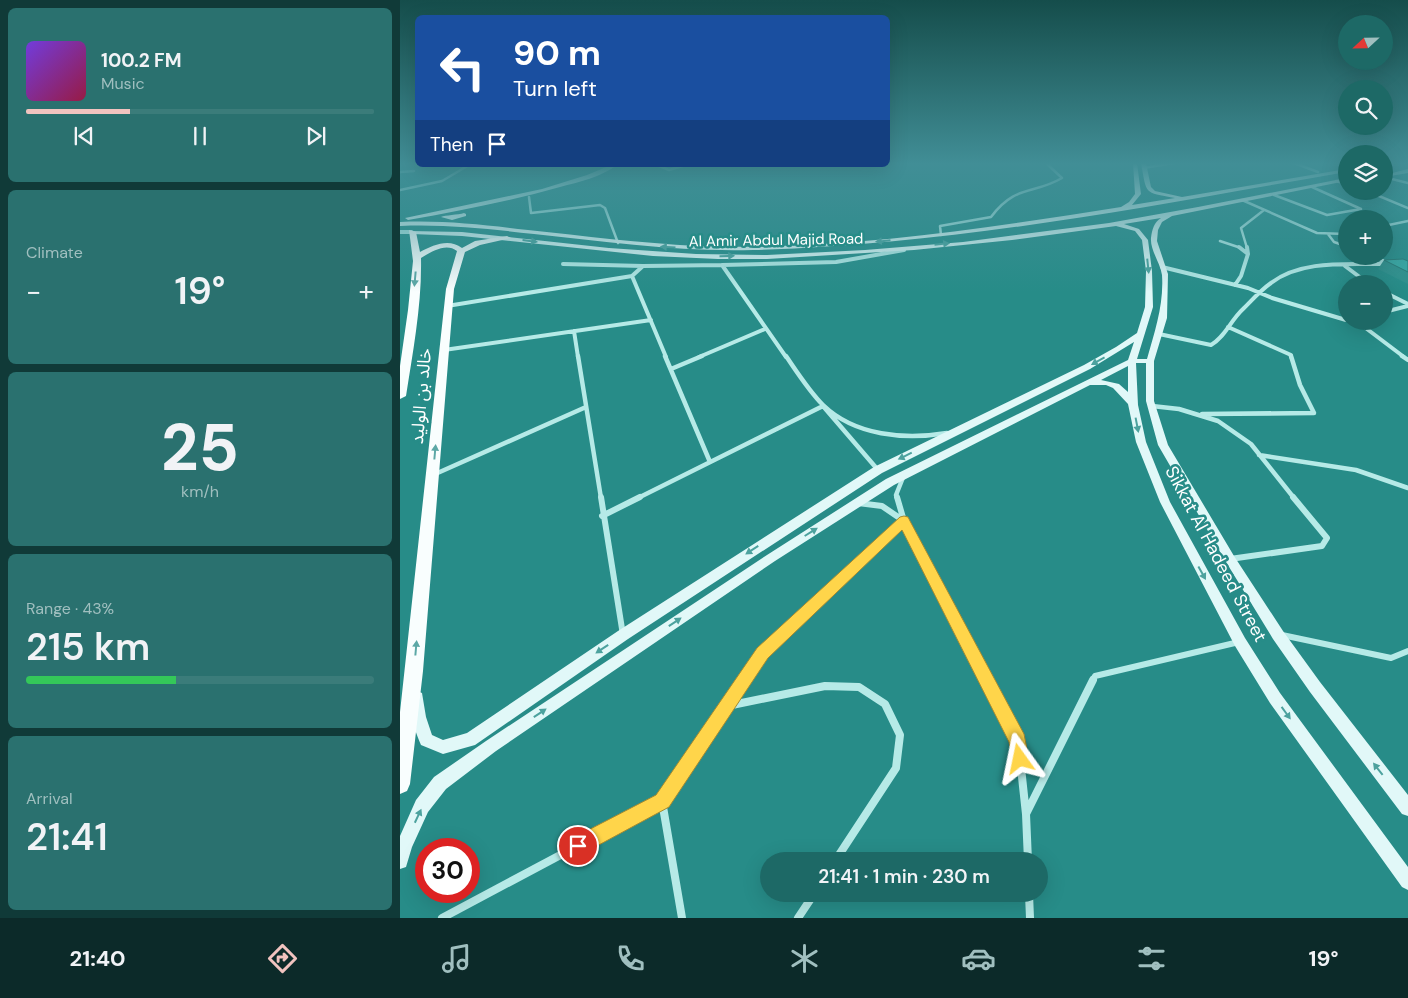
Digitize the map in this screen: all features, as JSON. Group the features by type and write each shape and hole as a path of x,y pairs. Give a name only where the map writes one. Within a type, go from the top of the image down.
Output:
{"main road":[{"path":"400,220 469,206"},
{"path":"451,210 444,217 452,218 464,215 478,208 488,206"},
{"path":"1118,210 1126,206"},
{"name":"Al Amir Abdul Majid Road","path":"400,224 470,225 618,243 709,249 770,248 867,243 941,235 1143,206"},
{"name":"Al Amir Abdul Majid Road","path":"412,232 450,232 654,254 718,257 838,253 912,247 1110,225 1212,206"},
{"name":"Sikkat Al Hadeed Street","path":"1185,211 1160,221 1155,230 1154,241 1165,274 1163,318 1150,361 1152,406 1163,445 1230,559 1278,635 1315,687 1408,808"},
{"path":"464,215 464,221 470,225"},
{"name":"Sikkat Al Hadeed Street","path":"1110,225 1137,230 1145,240 1149,271 1149,307 1132,361 1133,405 1141,442 1165,502 1240,642 1275,698 1408,881"},
{"name":"خالد بن الوليد","path":"400,396 416,258 416,238 412,232"},
{"path":"416,258 430,249 455,246 461,251 478,243 507,238"},
{"name":"خالد بن الوليد","path":"400,784 414,671 447,306 461,251"},
{"path":"414,671 419,717 426,740 443,747 470,740 623,635 878,470 1087,367 1119,350 1139,335"},
{"path":"400,861 404,846 422,806 440,784 549,707 771,558 905,474 1132,361 1150,361"},
{"path":"1081,385 1101,382 1112,384 1124,390 1133,405"}],"street":[{"path":"531,206 531,213 538,214 594,206"},
{"path":"602,206 606,208 618,243"},
{"path":"941,235 940,226 991,217 999,206"},
{"path":"1255,206 1317,233 1338,234"},
{"path":"1303,206 1327,215 1361,209 1354,206"},
{"path":"1235,285 1241,276 1248,254 1246,240 1241,228 1264,210"},
{"path":"1393,224 1408,220"},
{"path":"400,232 412,232"},
{"path":"1328,234 1334,242 1338,243"},
{"path":"1220,241 1240,247 1248,254"},
{"path":"563,264 643,266 834,262 863,259 912,247"},
{"path":"722,265 765,329 823,406 878,470"},
{"path":"1159,334 1211,344 1221,339 1233,318 1272,282 1288,273 1312,266 1368,265"},
{"path":"447,306 632,276 643,266"},
{"path":"1345,266 1357,275"},
{"path":"1162,267 1235,285 1338,317"},
{"path":"632,276 710,462"},
{"path":"1393,297 1408,305"},
{"path":"1393,309 1408,305"},
{"path":"444,350 651,320"},
{"path":"1197,414 1314,413 1301,391 1293,369 1291,355 1228,326"},
{"path":"671,369 765,329"},
{"path":"1368,330 1408,360"},
{"path":"574,331 602,516 623,635"},
{"path":"823,406 844,419 869,430 897,437 926,438 957,431"},
{"path":"602,516 823,406"},
{"path":"1152,406 1180,409 1218,422 1251,444 1327,538 1322,546 1230,559"},
{"path":"433,475 586,407"},
{"path":"1259,455 1356,470 1408,488"},
{"path":"905,474 896,494 904,521 1018,740 1026,814 1028,852"},
{"path":"858,503 882,506 904,521"},
{"path":"442,918 662,801 762,653 904,521"},
{"path":"1278,635 1391,658 1408,651"},
{"path":"1026,814 1095,676 1240,642"},
{"path":"727,706 825,686 859,687 885,704 900,734 896,768 841,852"},
{"path":"662,801 682,918"},
{"path":"798,918 809,902"},
{"path":"1029,902 1030,918"}],"building":[{"path":"1403,259 1408,261 1408,272 1393,264 1393,260"}],"route":[{"path":"578,846 662,801 762,653 904,521 1018,740 1020,759"}]}
